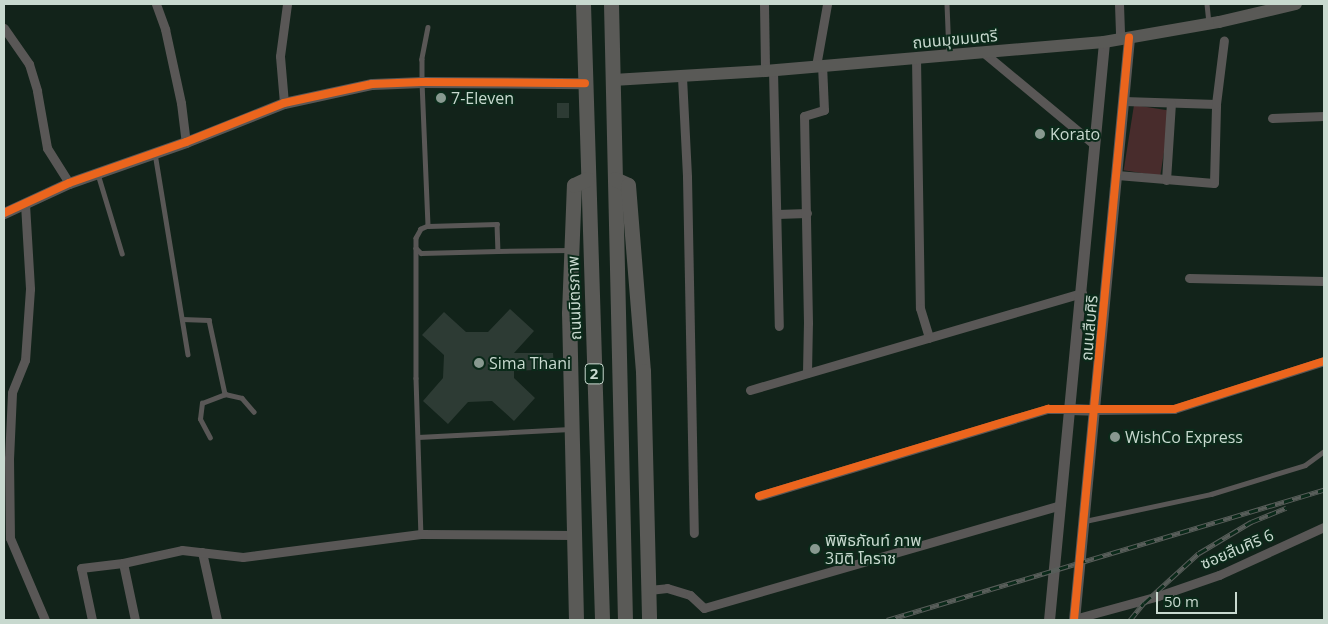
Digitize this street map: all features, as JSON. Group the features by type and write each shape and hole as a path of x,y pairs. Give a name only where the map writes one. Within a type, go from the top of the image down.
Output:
{"highway":[{"name":"ถนนมิตรภาพ","path":"582,4 602,620"},
{"name":"2","path":"611,4 625,620"},
{"path":"576,620 569,313 574,185 587,179"},
{"path":"616,179 628,185 643,371 649,620"}],"main road":[{"name":"ถนนมุขมนตรี","path":"613,80 769,71 1104,42 1209,24 1296,4"}],"street":[{"path":"156,4 165,29 181,103 186,142"},
{"path":"284,103 280,56 288,4"},
{"path":"764,4 777,214 779,326"},
{"path":"807,373 807,213 804,116 824,110 819,66 827,4"},
{"path":"1119,4 1125,39"},
{"path":"4,28 29,64 40,106 47,148 69,183"},
{"name":"ถนนสืบศิริ","path":"1072,620 1084,521 1124,101 1125,39"},
{"path":"1117,175 1214,183 1216,104 1224,40"},
{"name":"ถนนสืบศิริ","path":"1049,620 1082,293 1104,42"},
{"path":"984,53 1095,145"},
{"path":"916,58 920,308 930,338"},
{"path":"682,77 687,177 694,533"},
{"path":"4,213 69,183 186,142 284,103 372,84 422,82 585,83"},
{"path":"1124,101 1216,104"},
{"path":"1166,180 1171,103"},
{"path":"1272,118 1324,116"},
{"path":"24,204 30,289 25,360 12,393 9,458 10,538 45,620"},
{"path":"777,214 807,213"},
{"path":"1189,278 1324,281"},
{"path":"750,390 1082,293"},
{"path":"759,496 1048,409 1174,409 1324,361"},
{"path":"648,590 667,588 690,595 704,608 1060,505"},
{"name":"ซอยสืบศิริ 6","path":"1072,620 1158,596 1219,575 1324,528"},
{"path":"92,620 80,568 123,563 182,550 243,557 421,534 574,535"},
{"path":"202,552 217,620"},
{"path":"123,563 135,620"}],"lane":[{"path":"946,4 949,56"},
{"path":"1207,4 1209,24"},
{"path":"428,27 422,59 428,226"},
{"path":"155,152 188,354"},
{"path":"98,172 122,253"},
{"path":"421,534 416,238 420,229 428,226 497,224 498,251"},
{"path":"416,248 421,253 571,250"},
{"path":"182,319 210,320 225,394"},
{"path":"210,438 200,419 202,403 225,394 242,398 254,412"},
{"path":"418,437 571,429"},
{"path":"1084,521 1212,494 1305,465 1324,451"}],"shaded area":[{"path":"1134,105 1171,111 1160,176 1124,170"}],"building":[{"path":"557,103 569,103 569,118 557,118"},
{"name":"Sima Thani","path":"510,309 534,331 514,353 553,353 554,369 514,371 514,378 535,398 514,421 492,401 468,402 448,424 423,401 443,378 444,355 422,335 444,312 466,332 488,332"}],"railway":[{"path":"887,620 1324,490"},
{"path":"1130,620 1144,603 1199,553 1251,522 1286,508"}],"cycle path":[{"path":"1074,620 1129,38"},
{"path":"4,213 69,183 186,142 284,103 372,84 422,82 585,83"},
{"path":"759,496 1048,409 1174,409 1324,361"}],"place":[{"name":"7-Eleven","path":"441,98"},
{"name":"Korato","path":"1040,134"},
{"name":"Sima Thani","path":"479,363"},
{"name":"WishCo Express","path":"1115,437"},
{"name":"พิพิธภัณท์ ภาพ 3มิติ โคราช","path":"815,549"}]}
